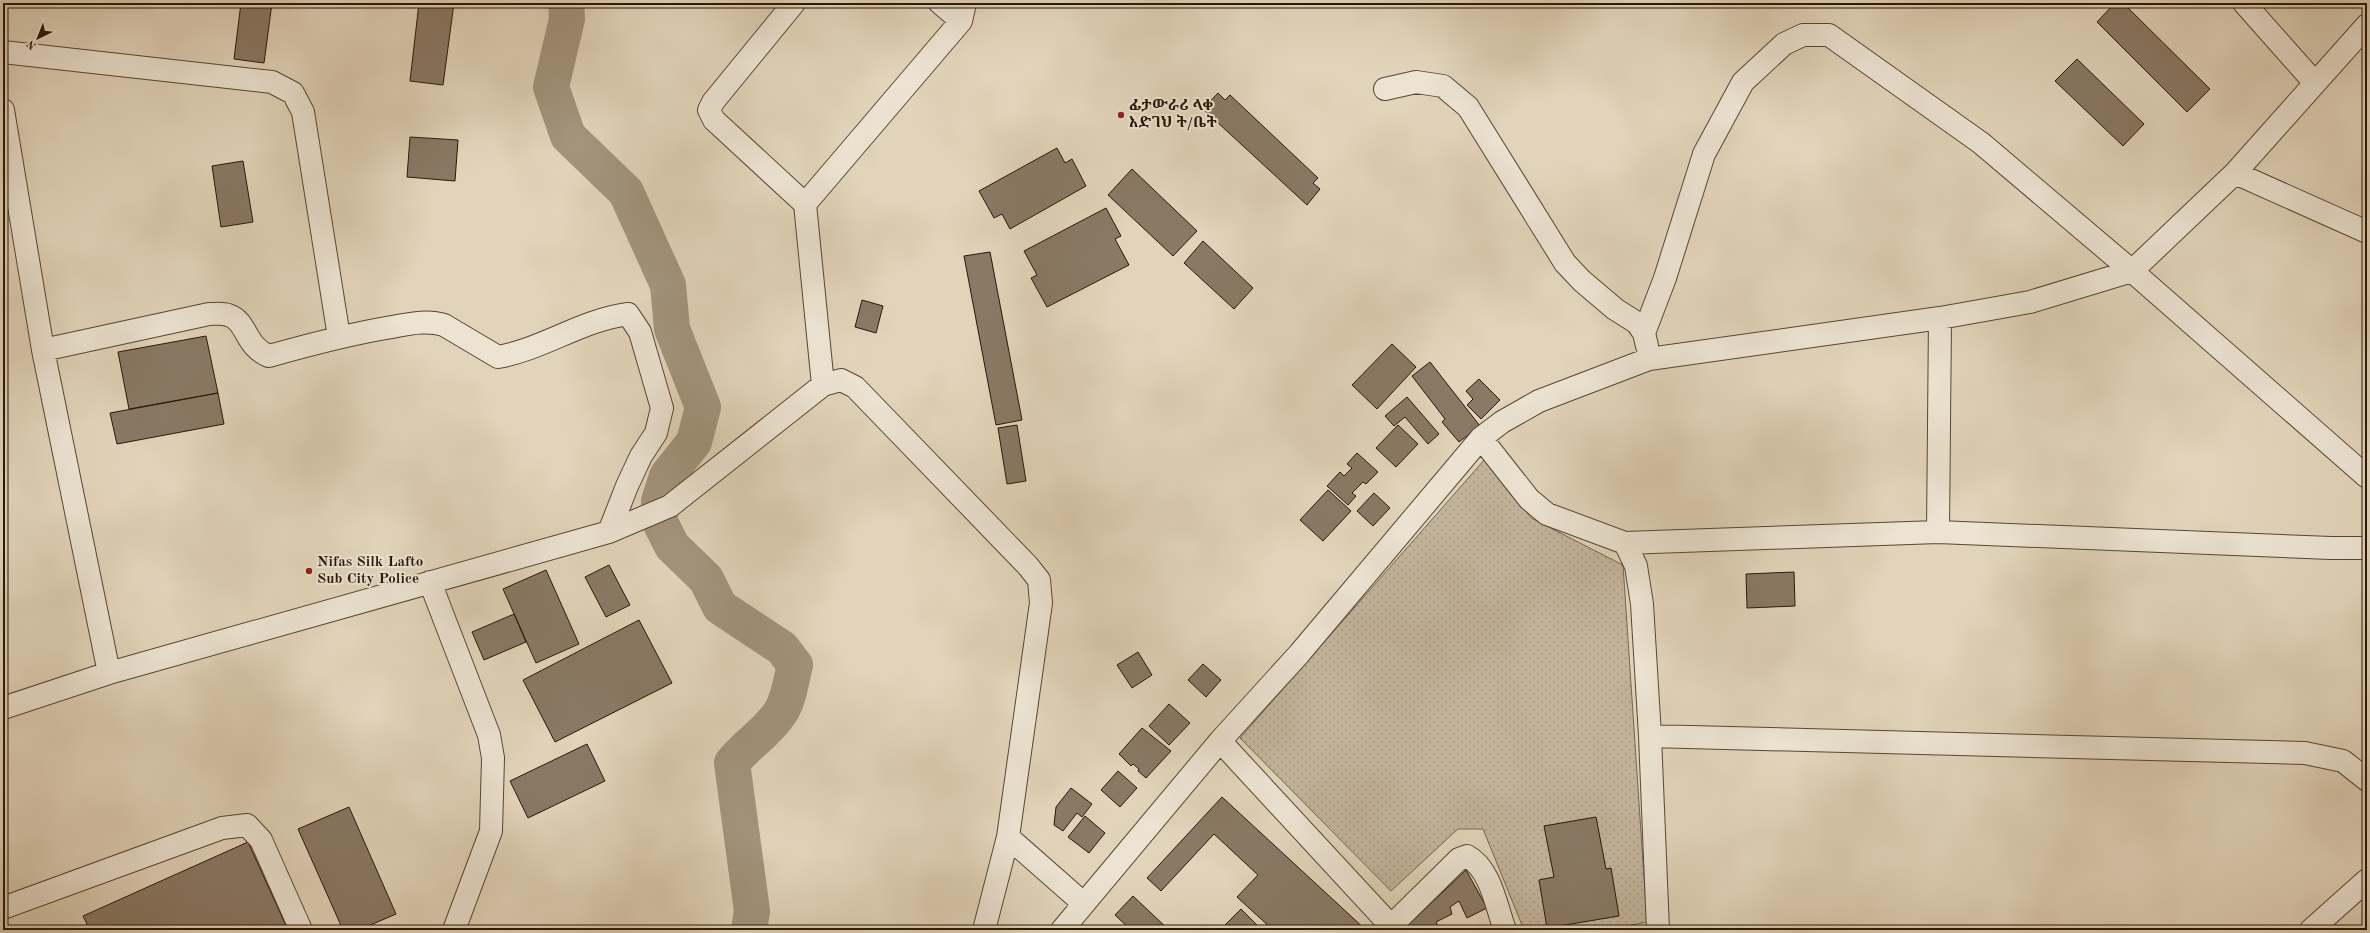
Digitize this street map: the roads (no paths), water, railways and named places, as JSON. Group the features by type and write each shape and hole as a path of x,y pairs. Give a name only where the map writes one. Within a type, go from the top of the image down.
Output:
{"street":[{"path":"794,3 713,102 709,110 714,120 805,204 823,385"},
{"path":"805,204 963,12 940,3"},
{"path":"2244,3 2315,83"},
{"path":"1062,930 1083,903 1220,741 1299,654 1481,438 1502,422 1539,401 1649,359 1940,318 2030,302 2132,271 2236,173 2367,25"},
{"path":"1644,333 1665,278 1704,154 1743,82 1784,44 1803,35 1829,35 1981,143 2132,271 2367,477"},
{"path":"3,52 272,82 293,93 303,112 339,337"},
{"path":"1385,89 1416,82 1443,86 1468,107 1565,263 1582,281 1615,309 1637,323 1644,333 1649,359"},
{"path":"3,110 43,350 109,674"},
{"path":"2236,173 2367,232"},
{"path":"43,350 209,314 228,314 239,321 252,345 258,352 269,356 339,337 418,323 435,322 444,325 498,357 513,354 594,322 628,314 640,332 662,408 656,433 641,456 609,532"},
{"path":"1938,532 1940,318"},
{"path":"3,708 109,674 609,532 633,523 670,506 823,385 841,380 856,387 1039,580 1041,603 1008,837 984,930"},
{"path":"1481,438 1529,499 1547,514 1625,544 1938,532 2331,548 2367,548"},
{"path":"1625,544 1636,566 1642,604 1650,736 1658,930"},
{"path":"430,582 489,735 493,758 491,831 454,930"},
{"path":"1650,736 2305,753 2343,761 2367,780"},
{"path":"1220,741 1389,928 1459,859 1467,856 1476,861 1486,876 1505,930"},
{"path":"3,908 222,828 247,825 261,840 301,930"},
{"path":"1008,837 1083,903"},
{"path":"2311,930 2367,880"}],"waterway":[{"path":"566,3 567,19 551,87 568,136 626,192 668,285 672,329 703,407 694,442 667,476 659,501 660,522 672,546 706,579 720,607 782,648 795,665 788,696 780,713 769,727 732,763 752,911 749,930"}],"place":[{"name":"ፊታውራሪ ላቀ እድገህ ት/ቤት","path":"1121,115"},
{"name":"Nifas Silk Lafto Sub City Police","path":"309,571"}]}
